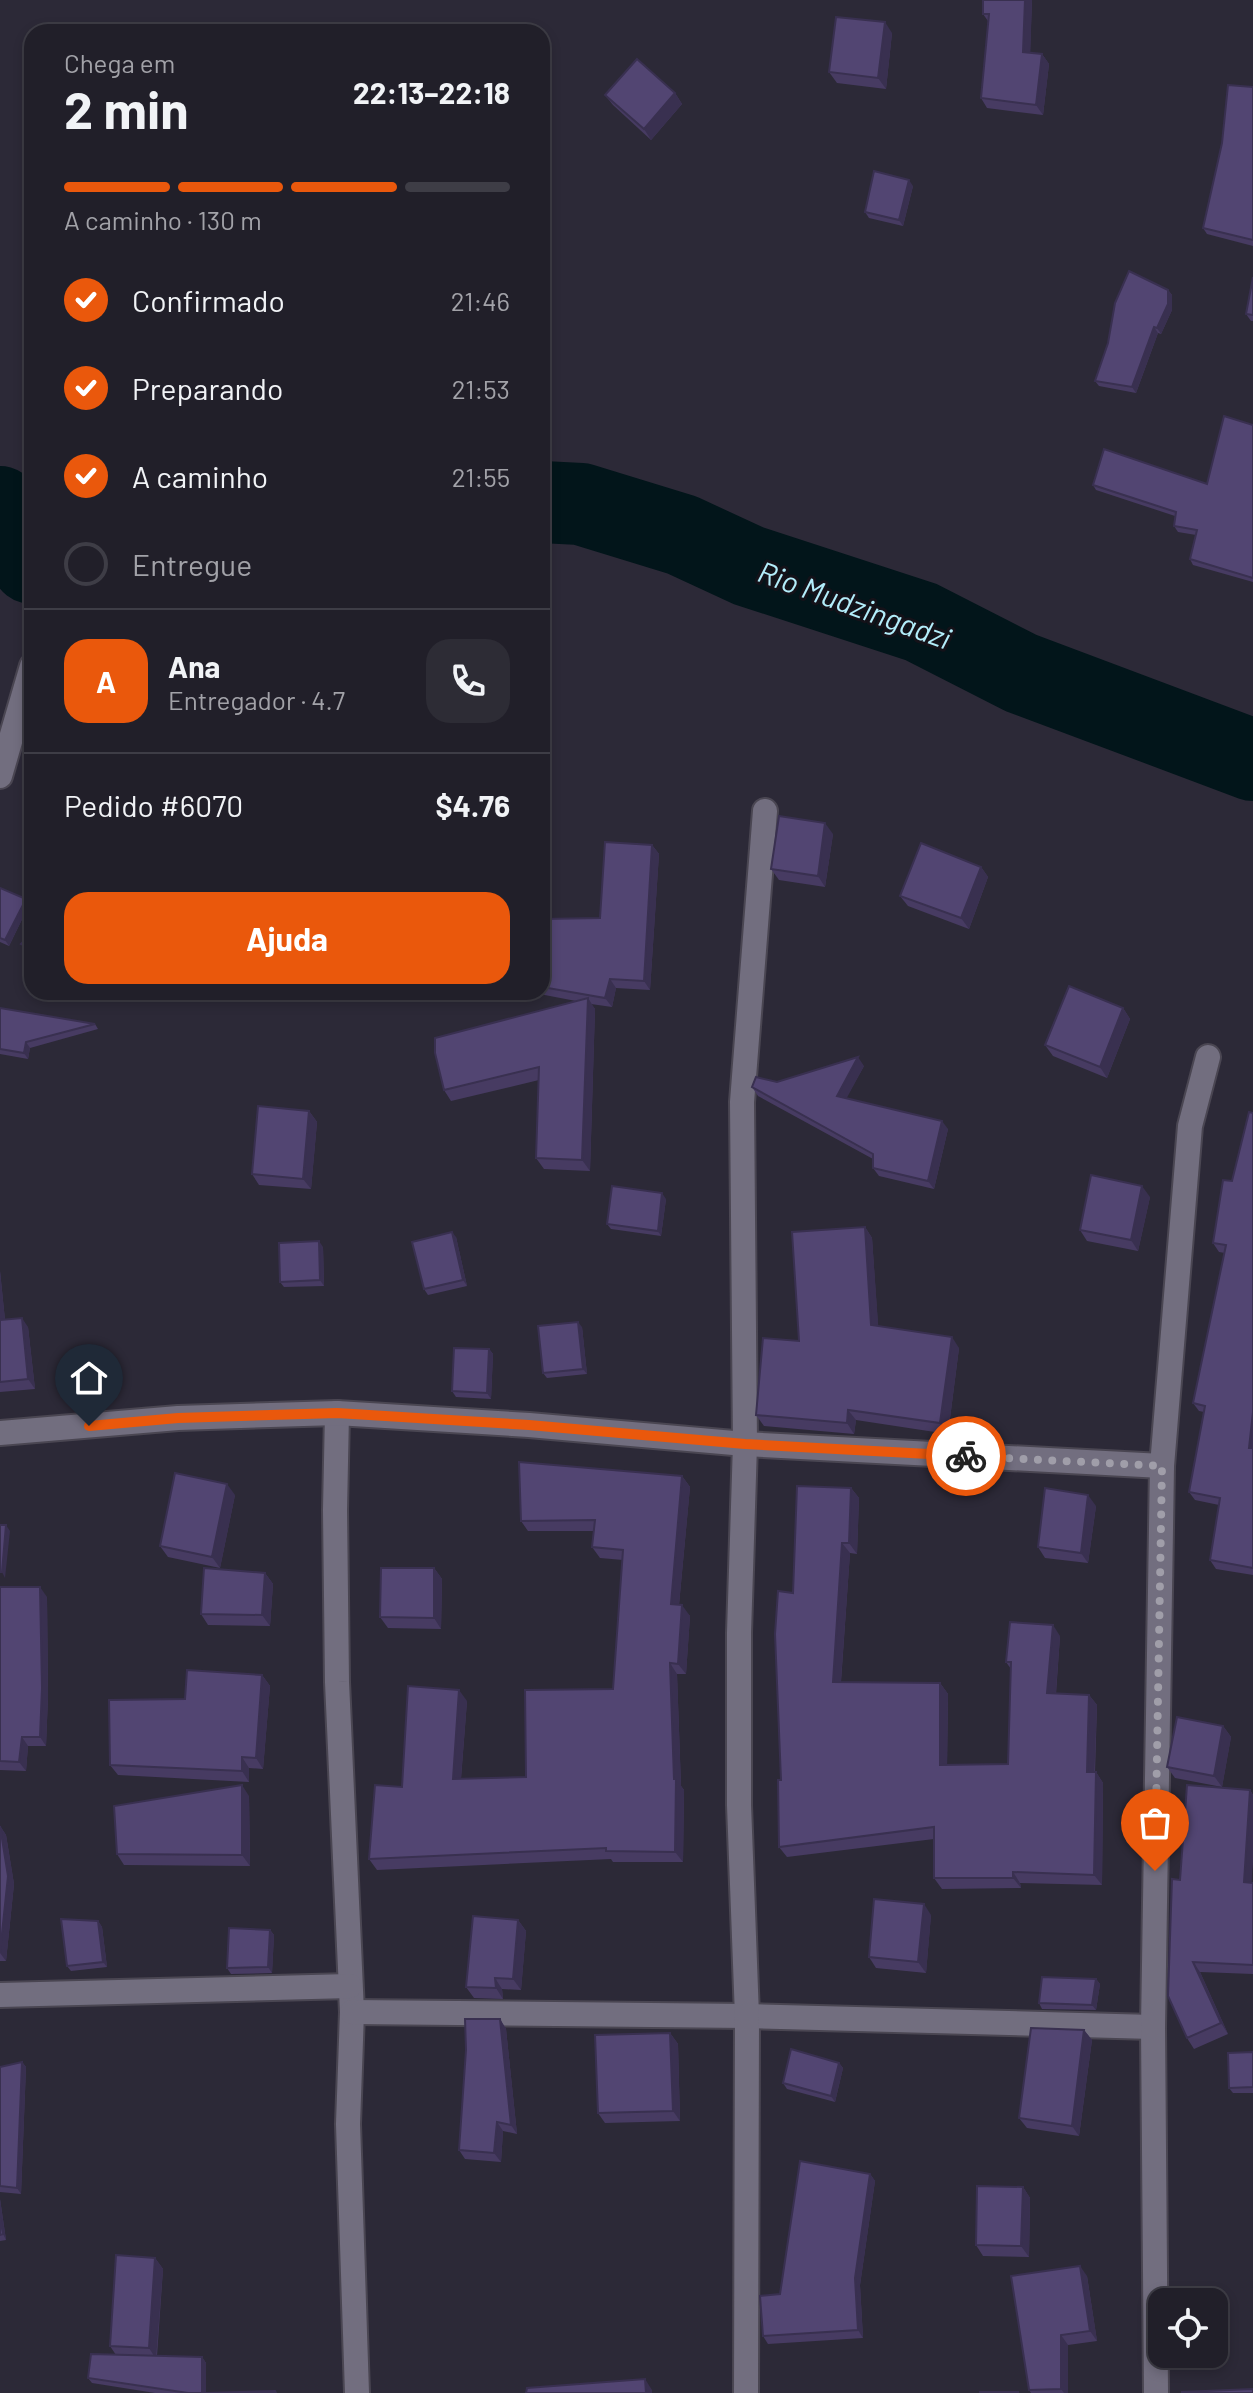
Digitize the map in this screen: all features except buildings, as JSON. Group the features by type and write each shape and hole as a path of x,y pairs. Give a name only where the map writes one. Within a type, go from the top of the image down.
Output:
{"street":[{"path":"0,776 24,694"},
{"path":"746,2393 747,2016 739,1758 745,1444 742,1102 765,811"},
{"path":"1156,2393 1153,2027 1162,1466 1190,1126 1208,1057"},
{"path":"337,1413 337,1682 352,2012 348,2124 357,2393"},
{"path":"0,1433 178,1418 337,1413 529,1425 745,1444 1162,1466"},
{"path":"0,1995 350,1986"},
{"path":"352,2012 747,2016 1153,2027"}],"waterway":[{"name":"Rio Mudzingadzi","path":"550,502 581,504 682,535 749,566 921,622 1021,673 1253,760"},
{"name":"Rio Mudzingadzi","path":"0,507 24,549"}],"way so far":[{"path":"966,1456 1162,1466 1155,1871"}],"route":[{"path":"89,1426 178,1418 337,1413 529,1425 745,1444 966,1456"}]}
